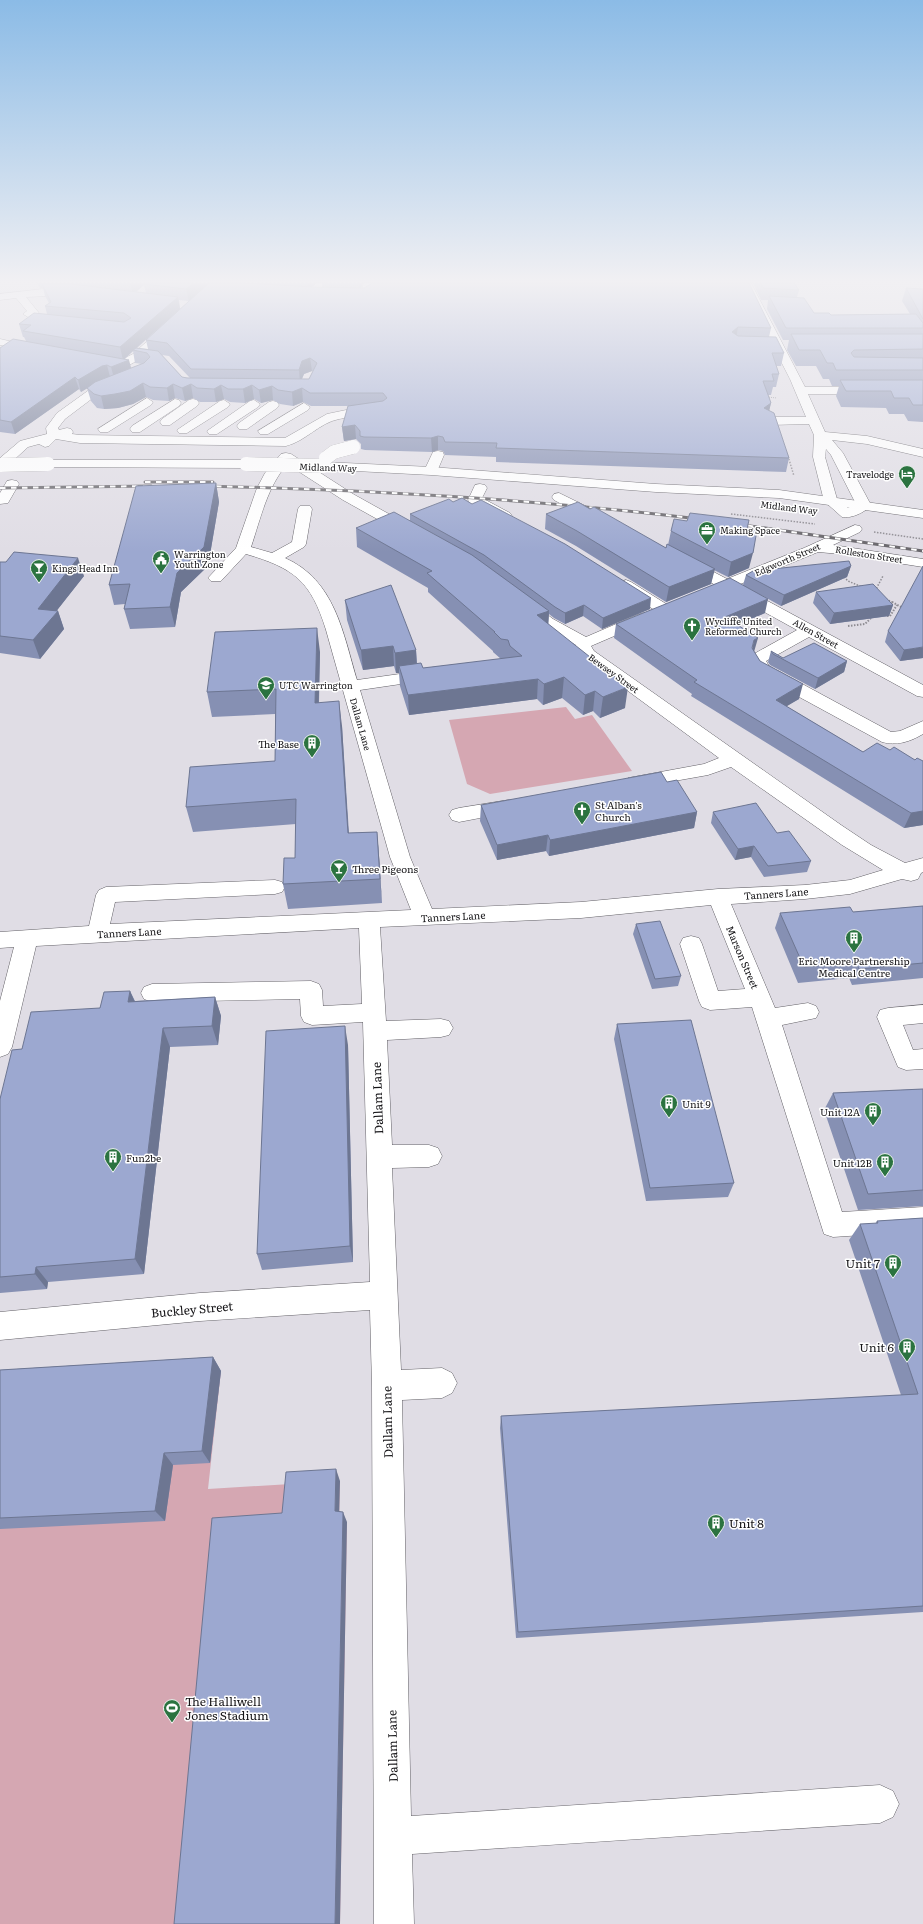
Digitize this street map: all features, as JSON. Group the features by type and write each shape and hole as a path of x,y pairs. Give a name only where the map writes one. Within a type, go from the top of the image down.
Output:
{"main road":[{"path":"53,435 52,428 61,416 118,373"},
{"path":"792,373 820,435 837,453 864,505 847,514 831,501 819,457 820,435"},
{"path":"97,390 124,380"},
{"path":"798,385 861,380"},
{"path":"798,385 923,391"},
{"path":"195,430 234,404"},
{"path":"195,430 234,404"},
{"path":"195,430 234,404"},
{"path":"195,430 234,404"},
{"path":"195,430 234,404"},
{"path":"195,430 234,404"},
{"path":"195,430 234,404"},
{"path":"195,430 234,404"},
{"path":"195,430 234,404"},
{"path":"195,430 234,404"},
{"path":"53,435 80,439 286,442 301,437 326,419 352,413 380,411"},
{"path":"769,421 814,420"},
{"path":"5,458 40,448 53,435 83,428 296,434 301,437"},
{"path":"820,435 867,440 923,453"},
{"path":"325,462 334,452 353,447"},
{"path":"431,471 438,455"},
{"path":"216,578 243,549 248,537 258,500 270,476 286,457 348,497 423,539"},
{"name":"Midland Way","path":"5,458 48,464 246,464 325,462 340,467 431,471 656,488 758,492 923,514"},
{"path":"0,500 3,500 12,484"},
{"path":"480,488 475,500 517,522"},
{"name":"Midland Way","path":"656,488 923,525"},
{"path":"559,497 614,526"},
{"path":"274,558 299,544 305,509"},
{"name":"Edgworth Street","path":"706,593 815,548 855,529"},
{"name":"Rolleston Street","path":"815,548 841,550 923,562"},
{"name":"Dallam Lane","path":"243,549 274,558 301,572 320,594 350,686 401,865 411,890 425,917"},
{"name":"Allen Street","path":"675,558 726,584 923,692"},
{"path":"585,643 672,607 615,578"},
{"name":"Bewsey Street","path":"515,598 546,622 585,643 583,646 588,654 733,759 849,840 903,870 923,878"},
{"path":"810,630 758,659 758,664 763,670 888,738 898,739 907,737 923,726"},
{"path":"350,686 447,672"},
{"path":"615,786 708,768 733,759"},
{"path":"459,815 529,802"},
{"name":"Tanners Lane","path":"0,940 98,933 582,910 718,897 805,892 850,887 923,865"},
{"path":"98,933 106,895 275,887"},
{"name":"Marson Street","path":"718,897 764,1007 833,1226 923,1219"},
{"name":"Dallam Lane","path":"369,920 387,1386 394,1924"},
{"path":"0,1047 27,938"},
{"path":"691,944 710,1001 808,1012"},
{"path":"152,993 312,990 312,1016 441,1028"},
{"path":"923,1014 888,1017 906,1060 923,1058"},
{"path":"379,1157 429,1156"},
{"name":"Buckley Street","path":"0,1326 200,1308 384,1295"},
{"path":"387,1386 442,1383"},
{"path":"393,1836 880,1804"}],"path":[{"path":"761,397 777,398"},
{"path":"787,452 796,480"},
{"path":"843,576 848,581 867,590"},
{"path":"885,599 903,608"},
{"path":"884,616 890,616 897,605"},
{"path":"810,630 865,624 872,617 878,617"}],"shaded area":[{"path":"566,707 575,719 592,715 632,771 490,794 467,784 449,720"},
{"name":"The Halliwell Jones Stadium","path":"221,1371 208,1489 340,1481 339,1521 347,1522 340,1924 0,1924 0,1384"}],"building":[{"path":"0,373 90,373 78,380 75,377 11,422 0,420"},
{"path":"119,373 178,373 182,377 187,378 309,379 312,373 779,373 779,374 772,374 774,381 763,381 771,403 764,408 774,413 789,458 496,448 497,443 445,442 443,437 438,436 431,438 364,437 360,436 360,431 355,425 342,427 348,406 383,401 387,398 383,393 310,393 302,388 292,392 278,390 272,386 259,390 252,385 243,389 228,389 221,385 214,389 197,388 191,384 182,388 173,384 167,388 150,387 143,383 130,391 101,396 94,394 87,388 95,382"},
{"path":"840,380 923,380 923,405 913,405 909,398 894,398 891,391 846,391"},
{"name":"Warrington Youth Zone","path":"216,483 204,547 177,573 170,607 124,609 130,584 109,585 136,486"},
{"path":"462,498 472,504 481,500 565,544 651,598 603,618 584,605 565,613 484,555 410,514 449,499 453,502"},
{"path":"578,502 590,509 594,507 666,548 667,544 715,569 669,587 577,531 546,514"},
{"path":"394,512 472,555 549,611 537,615 628,687 603,697 595,691 585,695 564,677 544,684 538,679 408,695 399,666 421,663 423,668 522,656 510,646 508,640 501,639 495,632 427,573 432,571 356,528"},
{"path":"690,513 749,520 747,529 757,530 753,553 731,562 671,531 674,519 687,521"},
{"path":"14,552 78,558 38,609 58,611 33,640 0,636 0,562 6,562"},
{"path":"849,561 851,566 784,595 746,575 753,571"},
{"path":"923,566 923,647 904,650 888,631"},
{"path":"730,578 768,599 725,617 758,638 754,640 752,648 760,661 803,684 776,700 863,752 877,743 890,750 894,747 915,760 917,758 923,761 923,811 911,813 694,682 697,680 616,624"},
{"path":"873,584 893,605 834,613 816,592"},
{"path":"391,585 416,650 395,653 393,646 361,650 345,600"},
{"path":"317,628 315,703 339,701 348,833 377,832 380,879 283,884 284,858 295,858 296,799 186,807 190,767 275,761 276,689 207,692 215,632"},
{"path":"814,643 847,661 818,678 773,654 771,651 783,658"},
{"name":"St Alban's Church","path":"661,772 667,782 677,780 697,812 550,840 548,835 497,845 481,805"},
{"path":"756,803 777,833 789,831 811,861 768,866 754,846 738,849 713,812"},
{"name":"Eric Moore Partnership Medical Centre","path":"923,906 923,963 859,969 856,962 804,967 780,913 850,907 853,912"},
{"path":"660,921 681,976 655,979 636,924"},
{"path":"130,991 128,1002 215,997 212,1026 163,1028 135,1259 36,1267 35,1274 0,1277 0,1099 12,1050 22,1049 31,1012 100,1008 104,992"},
{"name":"Unit 9","path":"691,1020 734,1183 650,1188 617,1024"},
{"path":"345,1026 350,1246 257,1254 266,1031"},
{"path":"923,1089 923,1190 868,1194 833,1093"},
{"name":"Unit 8","path":"923,1218 923,1606 518,1632 501,1416 918,1394 860,1224 878,1223 877,1221"},
{"path":"213,1357 202,1451 164,1453 155,1511 0,1518 0,1370"},
{"path":"336,1469 335,1511 343,1512 335,1924 174,1924 212,1518 282,1513 286,1472"}],"railway":[{"path":"145,482 213,482"},
{"path":"0,488 151,486"},
{"path":"205,486 452,496 576,506 699,519"},
{"path":"737,524 923,551"}],"place":[{"name":"Travelodge","path":"907,489"},
{"name":"Making Space","path":"707,545"},
{"name":"Warrington Youth Zone","path":"161,574"},
{"name":"Kings Head Inn","path":"39,583"},
{"name":"Wycliffe United Reformed Church","path":"692,641"},
{"name":"UTC Warrington","path":"266,700"},
{"name":"The Base","path":"312,758"},
{"name":"St Alban's Church","path":"582,825"},
{"name":"Three Pigeons","path":"339,883"},
{"name":"Eric Moore Partnership Medical Centre","path":"854,953"},
{"name":"Unit 9","path":"669,1118"},
{"name":"Unit 12A","path":"873,1126"},
{"name":"Fun2be","path":"113,1172"},
{"name":"Unit 12B","path":"885,1177"},
{"name":"Unit 7","path":"893,1278"},
{"name":"Unit 6","path":"907,1362"},
{"name":"Unit 8","path":"716,1538"},
{"name":"The Halliwell Jones Stadium","path":"172,1723"}]}
